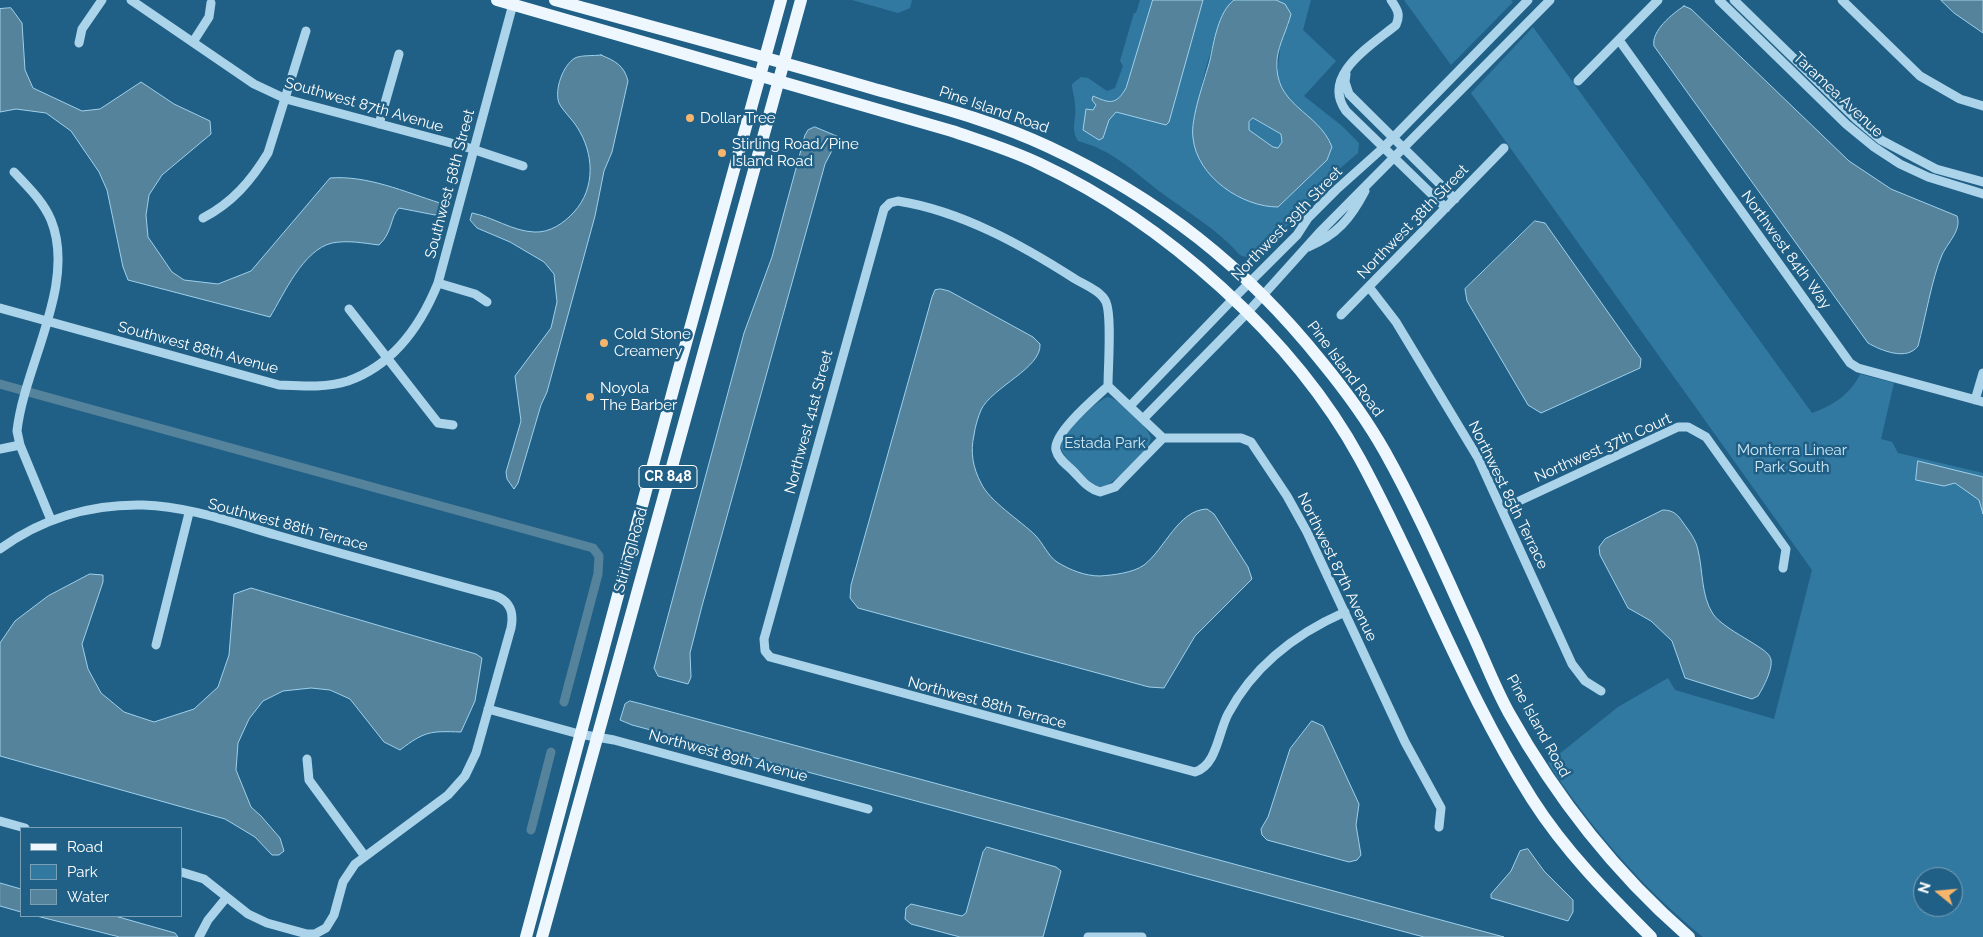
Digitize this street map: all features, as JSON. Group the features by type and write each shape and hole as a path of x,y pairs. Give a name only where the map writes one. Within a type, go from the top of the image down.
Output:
{"main road":[{"path":"497,0 952,130 1040,164 1099,195 1135,218 1233,298 1294,365 1328,409 1359,458 1425,590 1482,713 1532,800 1559,837 1601,888 1651,937"},
{"name":"Pine Island Road","path":"555,0 784,63 977,119 1047,146 1110,179 1168,214 1218,252 1264,295 1344,390 1384,451 1448,581 1507,710 1557,793 1620,871 1689,937"},
{"name":"Stirling Road","path":"526,937 675,383 781,0"},
{"name":"Stirling Road","path":"542,937 596,736 802,0"},
{"path":"675,383 694,387"},
{"path":"545,868 561,868"}],"street":[{"path":"79,43 82,29 102,0"},
{"name":"Southwest 87th Avenue","path":"131,0 254,84 286,99 474,150 524,166"},
{"path":"1391,0 1398,10 1399,18 1396,25 1355,59 1346,69 1338,87 1339,101 1446,208"},
{"name":"Northwest 39th Street","path":"1131,405 1233,298 1297,235 1308,218 1384,147 1528,0"},
{"name":"Northwest 39th Street","path":"1144,418 1247,313 1305,248 1550,0"},
{"path":"1578,80 1658,0"},
{"name":"Taramea Avenue","path":"1720,0 1846,124 1874,147 1900,164 1928,177 1983,194"},
{"name":"Taramea Avenue","path":"1734,0 1856,119 1881,140 1936,169 1983,182"},
{"path":"1842,0 1920,76 1960,99 1983,106"},
{"path":"193,42 209,17 211,3"},
{"name":"Southwest 58th Street","path":"387,358 410,335 427,310 438,283 513,4"},
{"path":"203,218 228,203 258,169 268,153 306,31"},
{"name":"Northwest 84th Way","path":"1619,40 1850,363 1858,368 1979,401"},
{"path":"379,124 399,54"},
{"path":"1346,69 1345,82 1349,94 1455,198"},
{"name":"Northwest 38th Street","path":"1341,315 1504,148"},
{"path":"14,172 37,196 51,218 57,238 58,274 17,431 20,445 51,520"},
{"name":"Northwest 41st Street","path":"762,653 880,216 888,200 906,202 958,218 1002,237 1042,258 1100,295 1108,309 1108,386"},
{"path":"438,283 475,294 487,302"},
{"name":"Northwest 85th Terrace","path":"1369,287 1396,322 1436,385 1478,458 1572,664 1585,682 1601,691"},
{"name":"Southwest 88th Avenue","path":"0,308 279,385 317,386 346,381 387,358"},
{"path":"349,308 438,423 453,425"},
{"path":"1979,401 1983,373"},
{"path":"1108,386 1131,405 1163,438 1115,487 1103,496 1090,488 1060,458 1052,446 1062,432 1108,386"},
{"name":"Northwest 37th Court","path":"1502,509 1678,427 1688,427 1706,437 1786,549 1783,568"},
{"name":"Northwest 87th Avenue","path":"1163,438 1244,437 1257,449 1288,496 1307,532 1406,742 1440,808 1439,827"},
{"path":"0,449 20,445"},
{"name":"Southwest 88th Terrace","path":"0,548 22,534 51,520 90,510 145,505 189,512 496,596 506,601 511,609 511,628 488,710"},
{"path":"156,645 189,512"},
{"name":"Northwest 88th Terrace","path":"762,653 777,660 1190,772 1205,773 1228,714 1257,672 1272,656 1297,637 1317,624 1345,612"},
{"path":"182,872 204,879 226,898 257,919 307,934 315,934 326,928 331,922 343,882 352,868 364,856 434,805 457,785 476,753 488,710"},
{"name":"Northwest 89th Avenue","path":"488,710 580,734 596,736 868,809"},
{"path":"307,759 309,780 364,856"},
{"path":"0,821 21,827"},
{"path":"199,937 208,920 226,898"},
{"path":"1088,937 1142,937"}],"green space":[{"path":"852,0 912,0 910,8 898,13"},
{"path":"1140,0 1234,0 1228,7 1216,35 1201,89 1197,119 1199,160 1224,186 1243,198 1278,207 1327,160 1311,119 1288,99 1277,77 1281,40 1289,24 1285,4 1276,0 1311,0 1303,30 1336,61 1304,96 1342,126 1359,143 1358,153 1337,171 1280,233 1252,256 1240,255 1211,229 1131,168 1101,149 1078,141 1074,132 1075,102 1072,84 1081,77 1088,78 1107,91 1115,88 1123,66 1120,61 1134,13 1136,13"},
{"path":"1404,0 1511,0 1513,2 1451,65"},
{"name":"Monterra Linear Park South","path":"1533,27 1812,413 1827,407 1840,398 1852,388 1860,374 1894,383 1881,439 1892,442 1898,453 1983,473 1983,937 1703,937 1638,878 1582,811 1548,763 1618,707 1668,678 1675,690 1774,719 1812,570 1471,93"},
{"path":"1252,118 1281,134 1282,142 1278,148 1273,147 1249,130 1249,122"},
{"name":"Estada Park","path":"1108,397 1133,414 1145,427 1151,438 1138,459 1115,480 1102,488 1091,482 1070,463 1061,445 1067,433 1081,418"}],"water":[{"path":"1153,0 1203,0 1169,122 1166,125 1116,112 1109,120 1103,138 1099,140 1083,130 1086,109 1093,110 1096,105 1092,100 1093,96 1112,101 1119,98 1126,88"},
{"path":"1234,0 1276,0 1285,4 1291,14 1277,59 1278,75 1282,88 1289,98 1317,124 1332,147 1327,160 1278,207 1250,202 1224,187 1212,177 1196,152 1193,130 1196,110 1220,20","holes":["1253,118 1281,134 1282,142 1278,148 1273,147 1249,130 1249,122"]},
{"path":"1941,0 1983,0 1983,33 1954,13"},
{"path":"1684,6 1691,9 1849,161 1891,189 1957,216 1958,226 1938,264 1918,346 1913,351 1901,354 1894,353 1868,343 1654,46 1654,40 1659,29 1668,18"},
{"path":"11,8 22,23 25,70 33,88 82,111 100,109 141,82 174,104 210,121 211,134 162,175 149,195 146,215 148,237 172,272 184,280 218,284 251,271 330,178 358,179 386,185 440,203 442,211 435,215 399,208 387,235 379,245 344,242 332,243 322,247 303,263 270,317 128,280 123,267 107,190 99,172 71,131 46,113 16,109 0,112 0,9"},
{"path":"601,55 618,64 624,71 628,81 612,152 604,171 595,216 547,392 541,405 518,483 514,489 507,479 506,472 521,421 515,376 551,328 557,302 554,274 544,262 510,242 477,228 470,220 472,213 518,229 540,232 556,226 574,212 586,192 590,170 589,159 583,137 559,103 559,85 563,72 575,58"},
{"path":"815,127 839,137 825,164 702,606 690,653 691,677 688,684 658,676 654,668 744,333 772,257 805,135 808,130"},
{"path":"1535,221 1545,223 1641,359 1640,368 1541,413 1528,405 1467,301 1465,289"},
{"path":"935,290 949,291 1033,337 1040,344 1038,353 1033,361 995,393 981,410 975,429 972,454 976,472 985,490 998,504 1035,535 1054,559 1072,570 1094,576 1129,572 1144,565 1152,558 1172,531 1188,516 1197,511 1207,509 1214,514 1248,567 1252,579 1195,636 1164,688 1149,687 858,608 850,598 851,585 932,297"},
{"path":"1918,461 1983,477 1983,514 1979,500 1955,483 1944,486 1916,480"},
{"path":"1663,510 1673,512 1678,516 1694,539 1700,558 1706,599 1713,614 1718,620 1761,648 1770,657 1771,666 1768,677 1758,696 1752,699 1685,678 1672,641 1651,621 1628,608 1600,555 1599,547 1605,539"},
{"path":"90,574 103,575 103,582 82,644 88,669 101,693 124,712 154,722 194,709 218,687 229,655 234,594 251,588 476,654 482,658 475,701 461,732 435,732 428,734 416,739 400,750 384,742 350,699 330,690 311,688 283,691 263,701 249,719 238,743 236,770 251,807 280,838 284,851 279,855 272,855 255,837 225,819 0,756 0,643 15,621 48,596"},
{"path":"630,701 1504,937 1424,937 632,725 620,720 625,704"},
{"path":"1312,721 1323,726 1359,804 1356,825 1361,855 1357,860 1349,862 1267,840 1262,835 1261,829 1268,817 1290,749"},
{"path":"987,847 1056,867 1061,871 1043,937 960,937 911,924 905,919 906,908 911,904 962,916 966,913 983,852"},
{"path":"1528,849 1544,871 1573,900 1573,912 1568,921 1491,898 1491,894 1511,871 1520,851"},
{"path":"0,883 20,889 20,912 0,906"},
{"path":"41,917 119,917 175,933 178,937 120,937"}],"waterway":[{"path":"0,384 593,548 599,556 598,574 564,702"},
{"path":"531,830 551,752"}],"place":[{"name":"Dollar Tree","path":"690,118"},
{"name":"Stirling Road/Pine Island Road","path":"722,153"},
{"name":"Cold Stone Creamery","path":"604,343"},
{"name":"Noyola The Barber","path":"590,397"}]}
